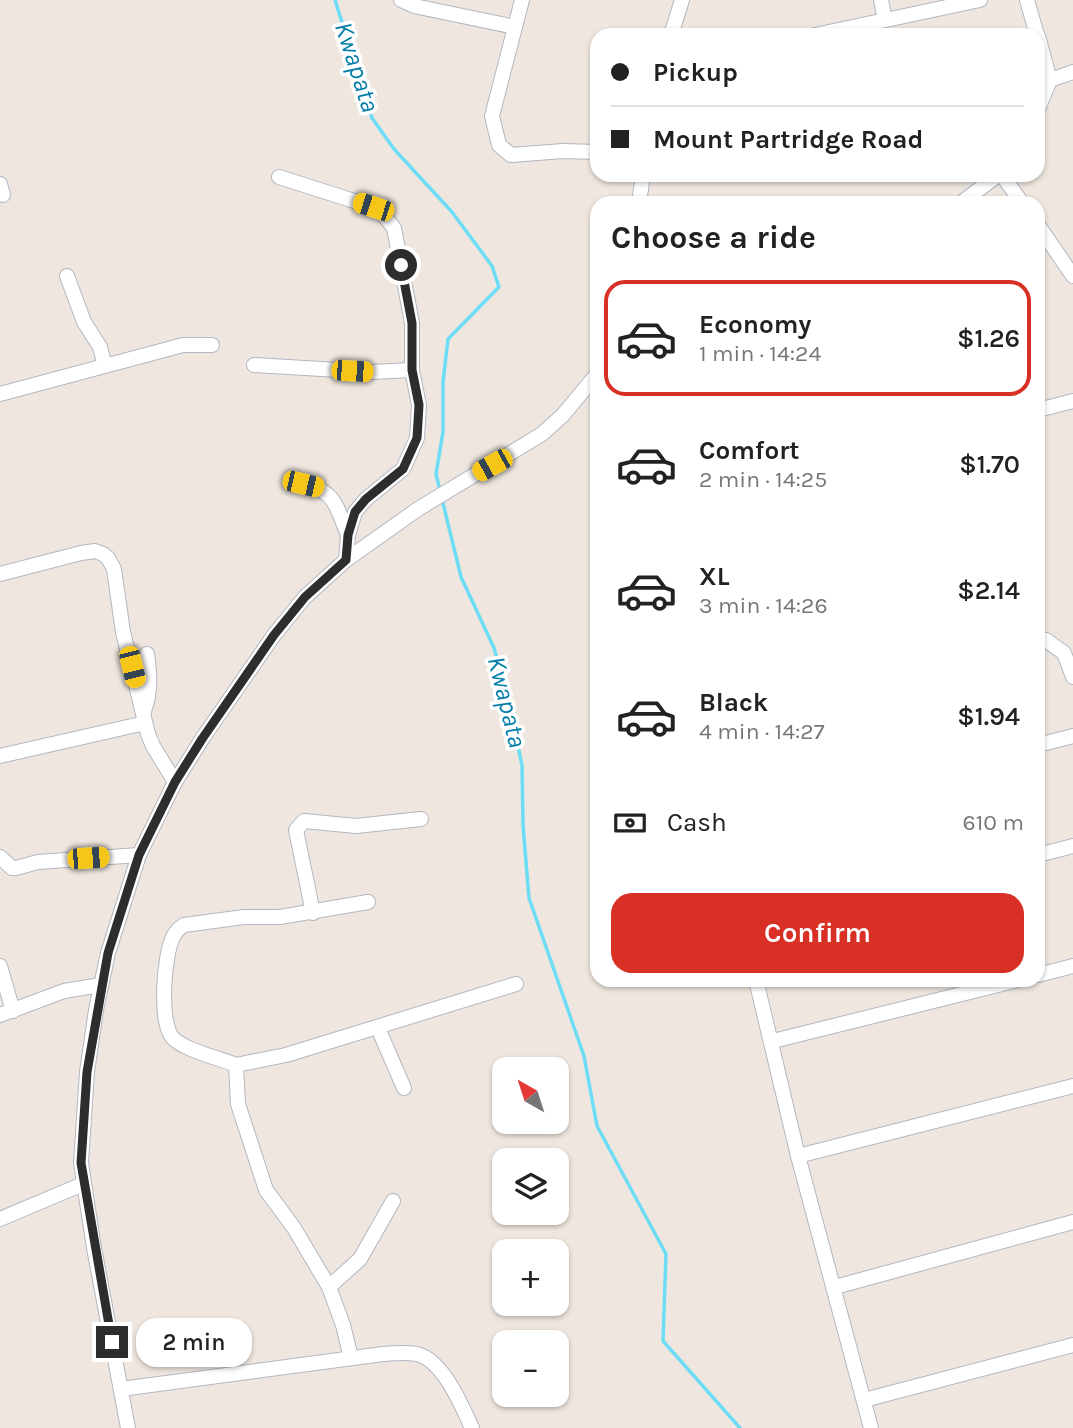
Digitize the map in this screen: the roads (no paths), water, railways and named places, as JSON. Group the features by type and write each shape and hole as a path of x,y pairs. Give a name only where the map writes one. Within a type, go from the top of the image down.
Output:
{"street":[{"path":"401,0 515,27"},
{"path":"522,0 492,116 499,145 511,155 590,152"},
{"path":"673,28 682,0"},
{"path":"880,0 885,20"},
{"path":"848,28 980,0"},
{"path":"1027,0 1036,28"},
{"path":"1045,62 1050,80 1045,92"},
{"path":"1050,80 1073,72"},
{"path":"279,177 373,207 389,220 394,228 412,323 412,370 419,405 417,438 403,469 359,506 348,535 346,560"},
{"path":"971,196 990,182"},
{"path":"1006,182 1016,196"},
{"path":"1045,235 1073,276"},
{"path":"67,276 84,322 100,346 105,366"},
{"path":"0,394 183,345 212,345"},
{"path":"254,365 372,372 412,370"},
{"path":"128,1428 81,1163 87,1072 101,985 108,953 139,855 175,782 202,739 274,635 305,597 346,560 418,509 542,434 590,387"},
{"path":"1045,408 1073,401"},
{"path":"303,484 321,488 329,493 348,535"},
{"path":"0,574 81,553 95,551 108,558 114,569 123,632 144,718 153,746 175,782"},
{"path":"1045,640 1064,653 1073,677"},
{"path":"144,718 150,685 148,654"},
{"path":"0,756 144,718"},
{"path":"1045,744 1073,736"},
{"path":"313,913 296,830 298,825 304,821 356,826 421,818"},
{"path":"1045,853 1073,846"},
{"path":"0,858 12,868 16,868 38,862 139,855"},
{"path":"368,902 313,913 244,917 184,925 172,938 163,995 167,1027 172,1037 182,1045 236,1065 286,1055 516,984"},
{"path":"0,966 6,1013 64,991 101,985"},
{"path":"1045,973 1073,966"},
{"path":"758,987 799,1156 871,1428"},
{"path":"773,1041 990,987"},
{"path":"378,1028 404,1088"},
{"path":"236,1065 238,1104 266,1190 294,1228 329,1287 343,1325 351,1358"},
{"path":"799,1156 1073,1086"},
{"path":"0,1219 83,1184"},
{"path":"329,1287 360,1259 393,1201"},
{"path":"835,1287 1073,1222"},
{"path":"864,1400 1073,1345"},
{"path":"121,1389 383,1354 420,1355 446,1378 472,1428"}],"waterway":[{"name":"Kwapata","path":"335,0 372,118 394,149 452,212 492,266 499,287 448,339 443,382 443,432 436,474 440,491"},
{"name":"Kwapata","path":"442,499 461,577 494,648 505,685 522,765 523,825 529,898 584,1056 597,1126 666,1254 663,1341 740,1428"}]}
